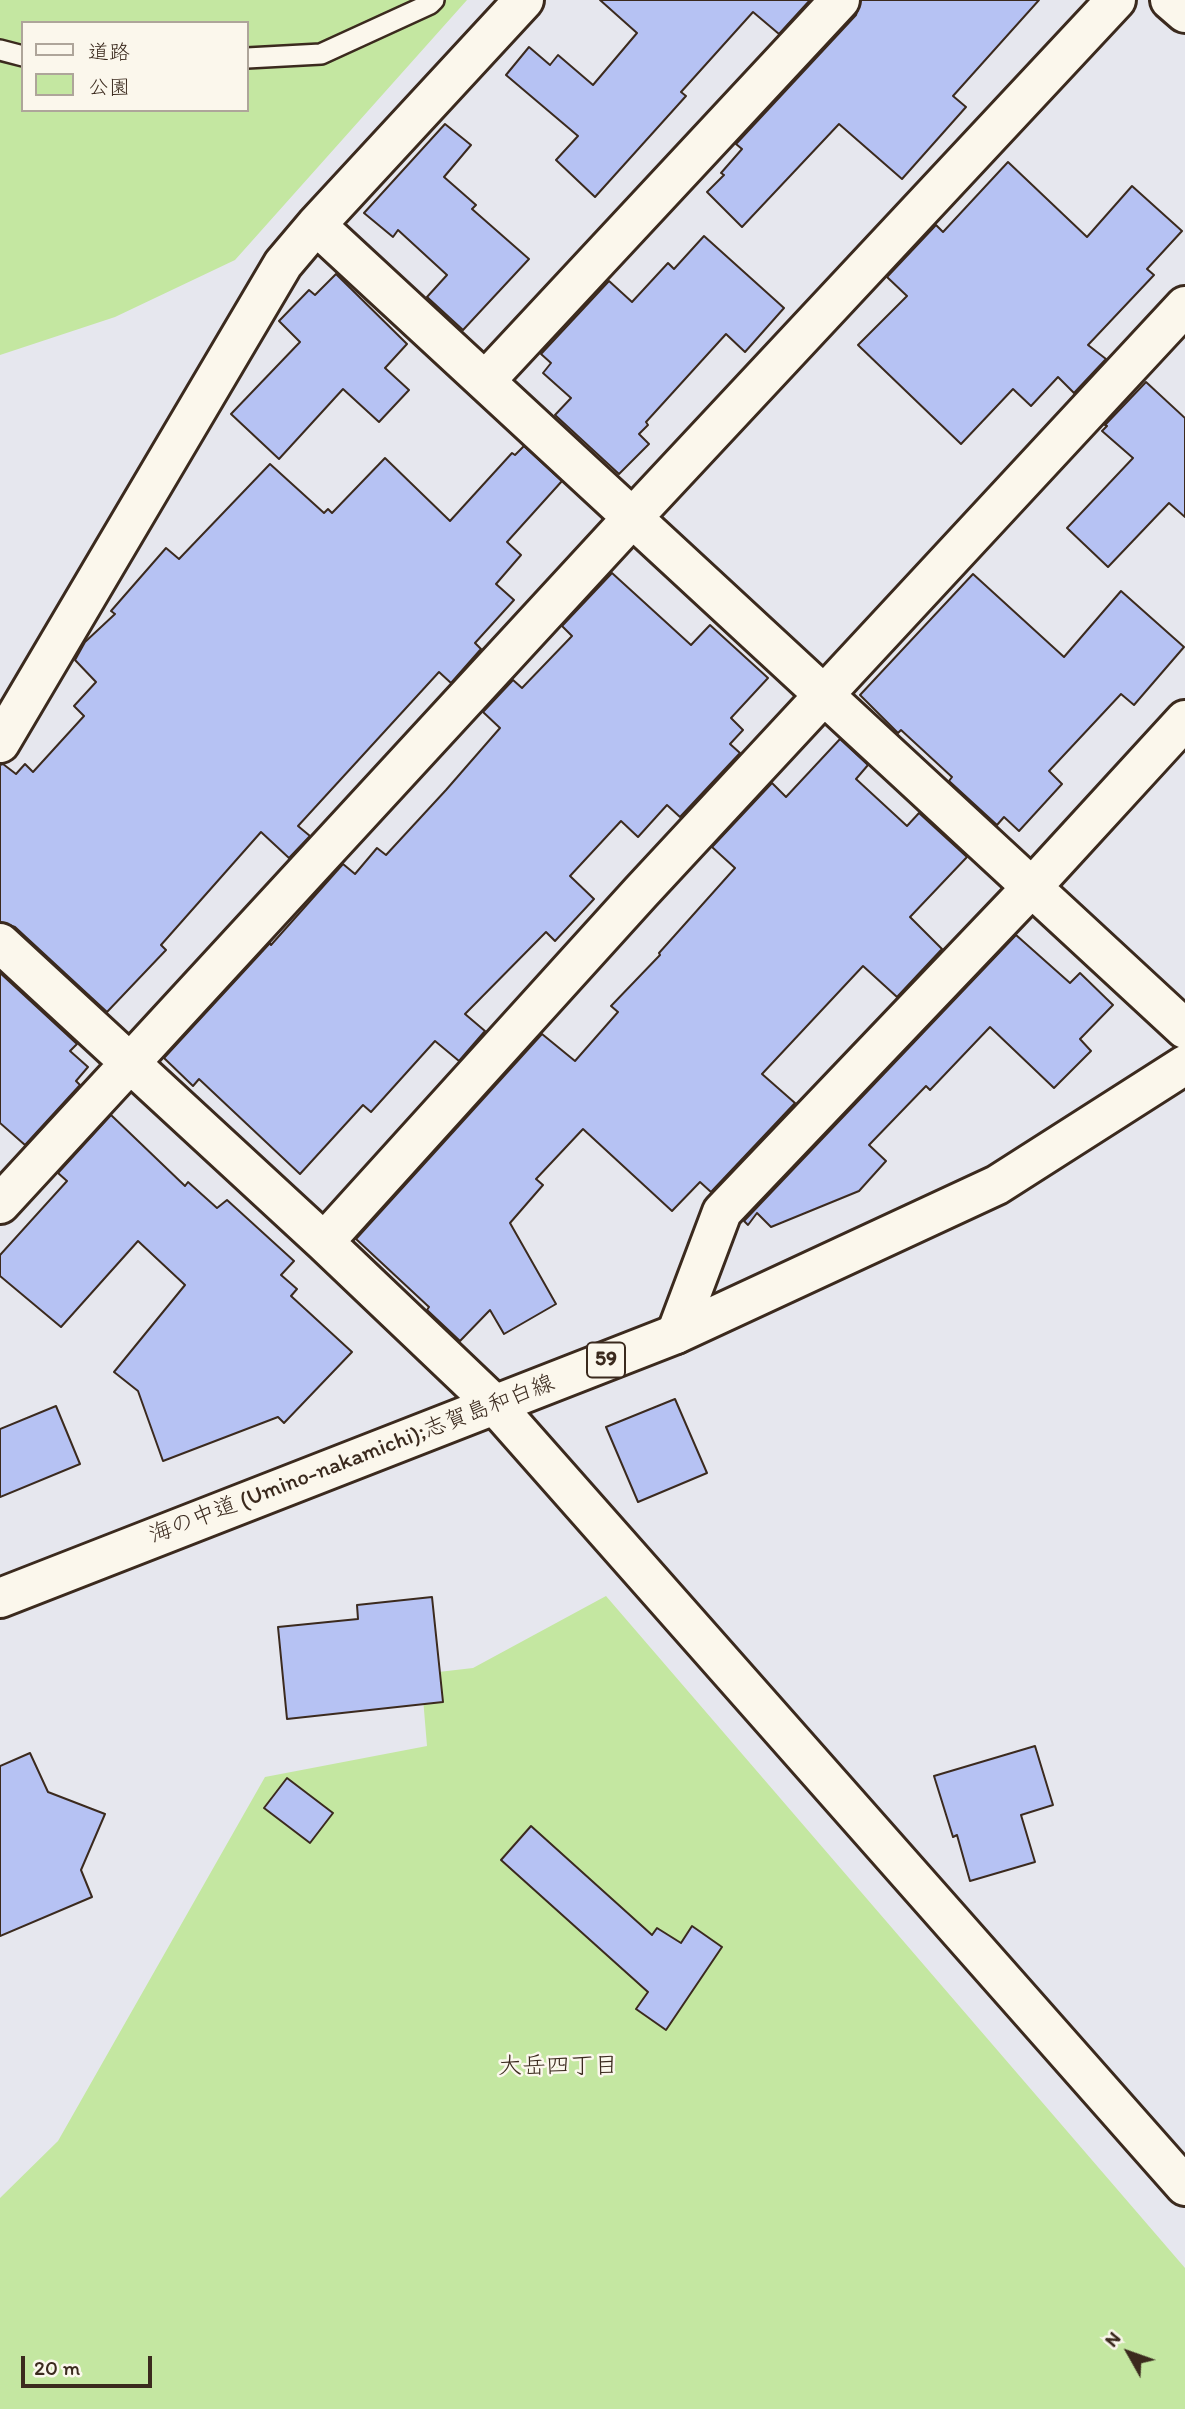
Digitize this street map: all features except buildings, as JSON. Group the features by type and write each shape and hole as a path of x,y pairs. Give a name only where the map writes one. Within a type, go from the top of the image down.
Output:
{"street":[{"path":"0,743 276,275 316,225 524,0"},
{"path":"486,380 840,0"},
{"path":"0,1204 634,516 1116,0"},
{"path":"1170,0 1185,13"},
{"path":"316,225 634,516 823,695 1185,1029"},
{"path":"324,1242 640,892 1185,306"},
{"path":"676,1334 722,1212 1032,887 1185,720"},
{"path":"0,943 324,1242 494,1404 1185,2186"},
{"name":"海の中道 (Umino-nakamichi);志賀島和白線","path":"0,1598 676,1334 997,1185 1185,1065"}],"lane":[{"path":"248,58 321,54 434,0"},
{"path":"0,50 21,55"}],"green space":[{"path":"0,0 467,0 235,260 115,317 0,355"},
{"path":"606,1596 1185,2268 1185,2409 0,2409 0,2198 58,2141 265,1777 427,1746 421,1674 473,1668"}],"district":[{"name":"大岳四丁目","path":"558,2067"}]}
